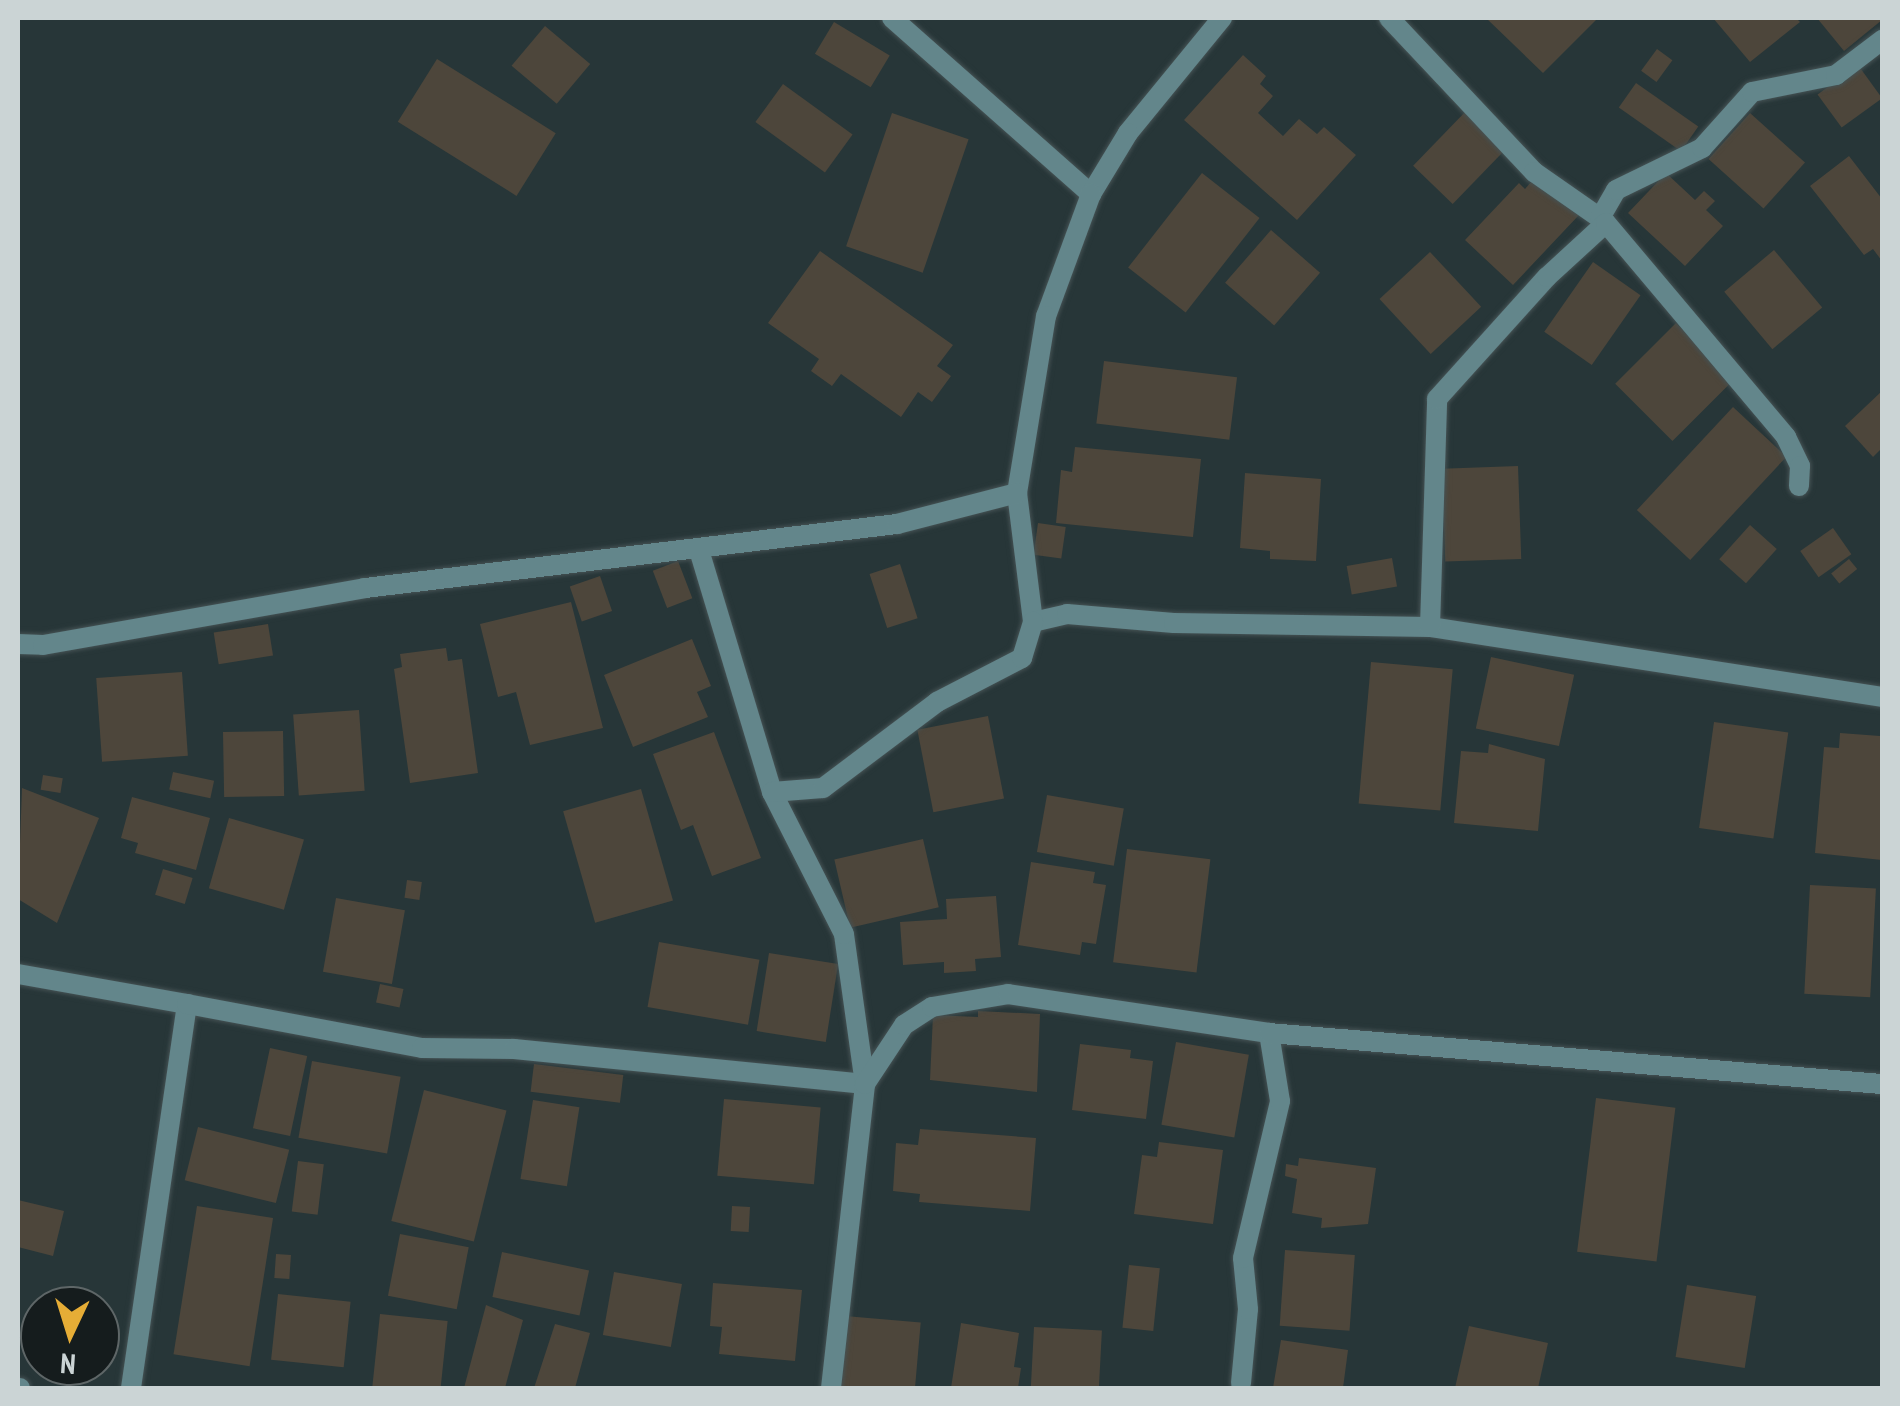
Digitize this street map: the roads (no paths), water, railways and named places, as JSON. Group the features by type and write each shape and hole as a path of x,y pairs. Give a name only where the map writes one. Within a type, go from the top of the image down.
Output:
{"street":[{"path":"892,18 1091,194"},
{"path":"772,792 823,788 937,702 1022,658 1033,622 1017,493 1046,316 1091,194 1128,133 1222,18"},
{"path":"1389,18 1534,172 1600,218 1616,190 1702,148 1752,92 1836,75 1882,40"},
{"path":"1430,627 1436,399 1547,277 1606,223 1786,437 1800,466 1799,486"},
{"path":"18,644 43,645 365,588 897,524 1017,493"},
{"path":"699,550 772,792 844,934 864,1084 832,1388"},
{"path":"1033,622 1067,614 1174,623 1430,627 1882,697"},
{"path":"18,974 422,1048 514,1048 864,1084"},
{"path":"864,1084 904,1024 932,1007 1008,994 1269,1033 1882,1084"},
{"path":"131,1388 187,1004"},
{"path":"1241,1383 1248,1309 1243,1258 1280,1101 1269,1033"}]}
